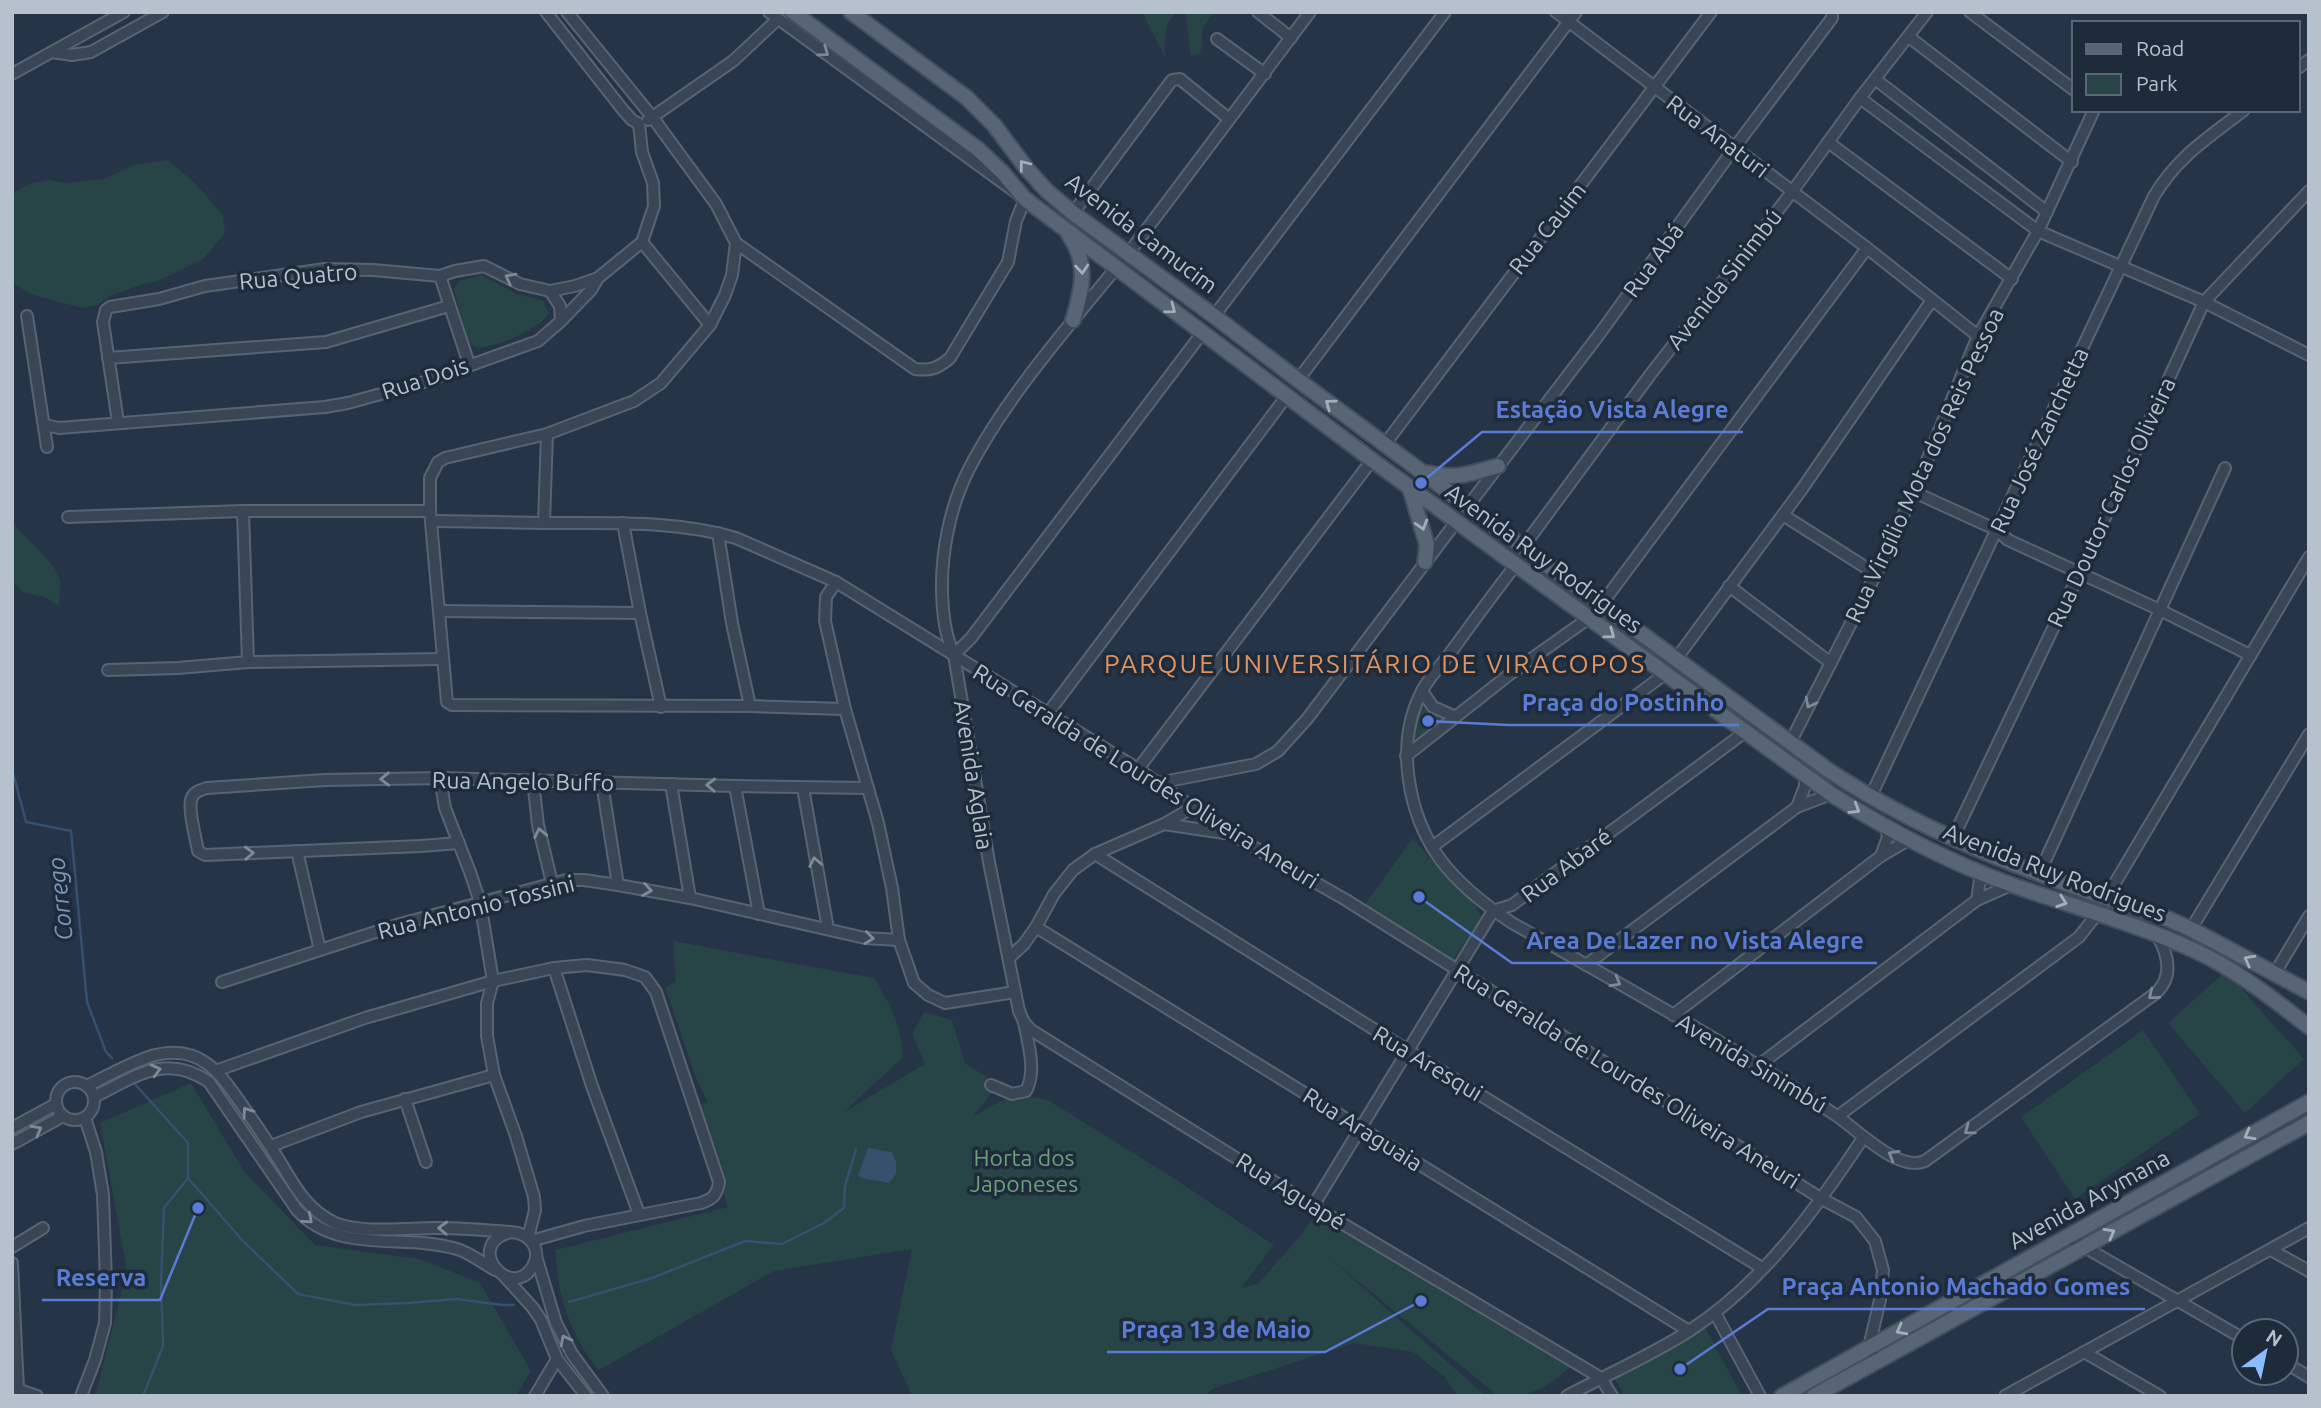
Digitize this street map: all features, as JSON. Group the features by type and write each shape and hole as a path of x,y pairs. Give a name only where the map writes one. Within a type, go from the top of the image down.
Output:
{"main road":[{"name":"Avenida Camucim","path":"793,12 979,150 1025,198 1410,489"},
{"name":"Avenida Camucim","path":"851,12 967,98 994,125 1047,191 1073,213 1422,472"},
{"path":"1059,224 1072,238 1083,270 1082,288 1073,320"},
{"path":"1116,268 1128,254"},
{"path":"1286,397 1298,380"},
{"path":"1422,472 1457,477 1498,466"},
{"name":"Avenida Ruy Rodrigues","path":"1422,472 1790,744 1870,798 1952,840 2191,929 2309,992"},
{"path":"1410,489 1427,545 1426,562"},
{"name":"Avenida Ruy Rodrigues","path":"1410,489 1805,776 1886,828 1981,873 2157,935 2207,957 2239,975 2309,1025"},
{"path":"1456,522 1468,506"},
{"path":"1514,565 1523,547"},
{"path":"1783,760 1790,744"},
{"path":"2098,914 2106,898"},
{"name":"Avenida Arymana","path":"1782,1396 2309,1102"},
{"name":"Avenida Arymana","path":"1814,1396 2309,1123"}],"street":[{"path":"12,74 124,12"},
{"path":"52,52 72,55 91,52 163,12"},
{"path":"546,12 623,110 639,124"},
{"path":"567,12 703,183 736,243 915,369 936,369 950,358 1008,261 1016,221 1025,198"},
{"path":"1258,12 1291,38"},
{"path":"1128,254 1310,12"},
{"path":"1214,316 1445,12"},
{"name":"Rua Anaturi","path":"1556,12 1572,17 1655,88 1867,248 1978,337"},
{"name":"Rua Cauim","path":"1385,444 1711,12"},
{"name":"Avenida Sinimbú","path":"1523,547 1650,375 1927,12"},
{"path":"1970,12 2072,88"},
{"name":"Rua Abá","path":"1468,506 1598,336 1833,14"},
{"path":"639,124 653,118 733,61 773,15"},
{"name":"Avenida Camucim","path":"773,15 1025,198"},
{"path":"1298,380 1572,17"},
{"path":"1909,37 2072,162"},
{"path":"1217,39 1265,74"},
{"path":"1073,213 1172,80 1180,79 1229,120"},
{"path":"1875,79 2047,212"},
{"path":"1860,98 2038,231 2204,302 2309,355"},
{"name":"Rua Virgílio Mota dos Reis Pessoa","path":"1790,744 1876,574 1914,492 1978,337 2038,231 2093,112"},
{"name":"Rua José Zanchetta","path":"1870,798 2154,196 2181,159 2241,112"},
{"path":"639,124 639,137 653,183 654,206 642,242 710,325"},
{"path":"1828,142 2012,279"},
{"name":"Rua Doutor Carlos Oliveira","path":"1952,840 2079,574 2204,302 2309,191"},
{"name":"Rua Dois","path":"45,425 59,428 325,407 421,383 538,341 591,290 598,278 642,242"},
{"path":"736,243 732,275 710,325 661,383 634,401 547,434 445,458 434,468 430,478 431,516 448,704 845,709"},
{"path":"1601,605 1867,248"},
{"name":"Rua Quatro","path":"118,422 103,322 110,307 159,299 205,286 325,269 440,276 484,266 520,284 550,290 575,286 598,278"},
{"name":"Avenida Aglaia","path":"1010,957 989,862 954,655 947,639 941,570 950,523 968,470 992,430 1073,320 1116,268"},
{"path":"440,276 469,364"},
{"path":"550,290 560,306 561,321"},
{"path":"1676,659 1783,515 1932,300"},
{"path":"108,358 326,342 449,306"},
{"path":"27,316 47,447"},
{"path":"954,655 971,638 1203,332"},
{"path":"1048,713 1286,397"},
{"path":"544,523 547,434"},
{"path":"1138,769 1371,460"},
{"path":"2039,874 2225,468"},
{"path":"1914,492 1997,530 2008,540 2250,654"},
{"path":"243,511 248,662"},
{"name":"Rua Geralda de Lourdes Oliveira Aneuri","path":"68,517 243,511 671,526 736,538 836,582 1138,769 1229,833 1346,900 1822,1199 1856,1217 1875,1241 1883,1270 1880,1300 1869,1347"},
{"path":"1783,515 1876,574"},
{"path":"1158,783 1256,764 1278,751 1307,719 1456,522"},
{"path":"623,523 661,707"},
{"path":"718,533 732,623 750,706"},
{"path":"2106,898 2309,556"},
{"name":"Avenida Sinimbú","path":"1514,565 1422,691 1408,732 1406,756 1414,803 1432,847 1465,887 1493,911 1759,1065 1838,1116 1863,1138 1909,1164 1918,1164 1944,1148 2140,1006 2163,986 2168,971 2167,959 2157,935"},
{"path":"836,582 826,597 825,621 845,709 878,823 892,888 899,940 914,983 928,995 945,1003 1015,992"},
{"path":"1729,586 1831,663"},
{"path":"440,611 640,612"},
{"path":"1406,756 1510,674 1589,618"},
{"path":"108,670 248,662 443,659"},
{"path":"1432,847 1665,674"},
{"path":"1422,691 1433,706 1456,718"},
{"name":"Rua Abaré","path":"1313,1206 1493,911 1512,905 1745,732"},
{"path":"2191,929 2309,734"},
{"path":"1797,807 1805,786 1805,776"},
{"path":"439,778 445,808 480,902 493,981 487,1003 487,1036 494,1075 534,1197 535,1210 530,1239 556,1324 572,1354 603,1396"},
{"name":"Rua Angelo Buffo","path":"297,851 201,854 198,851 190,807 192,797 197,791 207,788 325,780 439,778 868,788"},
{"path":"533,781 538,825 552,883"},
{"path":"602,783 618,885"},
{"path":"671,784 690,898"},
{"path":"735,786 759,914"},
{"path":"803,788 828,929"},
{"path":"1586,965 1797,807 1831,794"},
{"path":"991,1085 1012,1094 1026,1091 1031,1083 1032,1072 1024,1022 1015,992 1010,957 1036,928 1054,894 1073,870 1096,854 1164,824 1192,808"},
{"path":"1164,824 1229,833"},
{"path":"1881,856 1888,837 1886,828"},
{"path":"1673,1015 1881,856 1910,839"},
{"path":"320,950 297,851 459,843"},
{"name":"Rua Aresqui","path":"1096,854 1762,1269"},
{"path":"1977,900 1981,873"},
{"name":"Rua Antonio Tossini","path":"222,982 400,924 552,883 584,880 690,898 865,939 899,940"},
{"path":"1759,1065 1977,900 2011,885"},
{"path":"1838,1116 2079,937 2098,914"},
{"path":"2274,973 2309,916"},
{"name":"Rua Araguaia","path":"1036,928 1689,1331"},
{"path":"87,1086 132,1063 156,1055 176,1053 195,1056 218,1070 271,1146 301,1196 318,1213 351,1227 519,1232 530,1239 701,1203 711,1200 717,1193 719,1182 656,992 645,977 625,970 587,965 554,968 493,981 365,1018 218,1070"},
{"path":"554,968 592,1086 639,1214"},
{"name":"Rua Aguapé","path":"1024,1022 1031,1030 1313,1206 1601,1378 1612,1396"},
{"path":"94,1097 160,1068 178,1067 194,1071 209,1082 297,1210 307,1221 326,1232 348,1239 428,1243 459,1250 511,1278 525,1274 536,1256"},
{"path":"271,1146 360,1112 494,1075"},
{"path":"68,1083 87,1086 94,1097 93,1109 85,1118 73,1120 63,1116 56,1104 58,1091 68,1083"},
{"path":"405,1100 426,1162"},
{"path":"12,1128 56,1104"},
{"path":"12,1144 63,1116"},
{"path":"81,1396 105,1323 106,1281 103,1195 96,1152 85,1118"},
{"path":"1567,1396 1689,1331 1715,1313 1762,1269 1822,1199 1863,1138"},
{"path":"12,1247 43,1228"},
{"path":"2005,1396 2309,1228"},
{"path":"511,1232 503,1234 492,1244 490,1259 533,1308 541,1320 557,1359 586,1396"},
{"path":"2067,1237 2230,1331"},
{"path":"2271,1250 2309,1271"},
{"path":"12,1264 15,1388 37,1396"},
{"path":"1715,1313 1760,1396"},
{"path":"1869,1347 1875,1362"},
{"path":"2084,1352 2160,1396"},
{"path":"535,1396 557,1359"}],"green space":[{"path":"1142,12 1177,12 1167,27 1165,57"},
{"path":"1183,12 1215,12 1203,29 1200,53 1193,56 1190,54 1186,15"},
{"path":"168,160 194,182 223,215 225,233 203,259 158,281 110,296 98,305 82,308 30,294 12,282 12,196 18,190 49,180 64,183 104,179 134,165"},
{"path":"481,275 515,293 544,301 549,312 538,324 516,337 493,345 474,346 467,339 454,289 459,281"},
{"path":"12,521 55,570 60,584 59,606 45,597 22,592 12,580"},
{"path":"1424,705 1446,718 1417,738 1412,735 1417,713"},
{"path":"1413,838 1445,876 1474,903 1482,918 1450,964 1363,907"},
{"name":"Horta dos Japoneses","path":"673,941 874,978 894,1015 903,1057 844,1112 925,1064 912,1034 924,1012 952,1020 965,1063 999,1085 972,1117 1008,1098 1024,1096 1048,1100 1175,1179 1274,1245 1241,1288 1258,1284 1301,1235 1315,1214 1570,1367 1537,1390 1521,1395 1498,1396 1327,1256 1486,1396 1457,1396 1445,1377 1413,1352 1354,1343 1212,1389 1205,1396 912,1396 891,1350 912,1249 774,1271 599,1370 580,1343 567,1314 559,1283 555,1250 728,1207 695,1104 708,1103 696,1078 665,988 676,981"},
{"path":"2226,971 2304,1059 2245,1113 2168,1023"},
{"path":"2143,1030 2200,1114 2075,1199 2021,1117"},
{"path":"191,1083 244,1171 315,1245 420,1259 480,1283 531,1371 516,1396 95,1396 127,1271 100,1123"},
{"path":"1704,1326 1742,1396 1624,1396 1614,1377 1672,1348"}],"water":[{"path":"868,1148 892,1152 896,1162 896,1174 889,1183 858,1176"}],"waterway":[{"name":"Corrego","path":"12,769 26,822 71,831 87,1002 106,1052 112,1058"},
{"name":"Corrego","path":"133,1082 188,1143 188,1178 164,1208 161,1281 163,1346 143,1396"},
{"path":"569,1302 652,1278 745,1241 782,1244 824,1223 844,1208 845,1186 856,1149"},
{"path":"188,1178 242,1240 298,1294 355,1305 456,1299 514,1305"}],"place":[{"name":"Estação Vista Alegre","path":"1421,483"},
{"name":"Praça do Postinho","path":"1428,721"},
{"name":"Area De Lazer no Vista Alegre","path":"1419,897"},
{"name":"Reserva","path":"198,1208"},
{"name":"Praça 13 de Maio","path":"1421,1301"},
{"name":"Praça Antonio Machado Gomes","path":"1680,1369"}],"district":[{"name":"PARQUE UNIVERSITÁRIO DE VIRACOPOS","path":"1375,663"}]}
